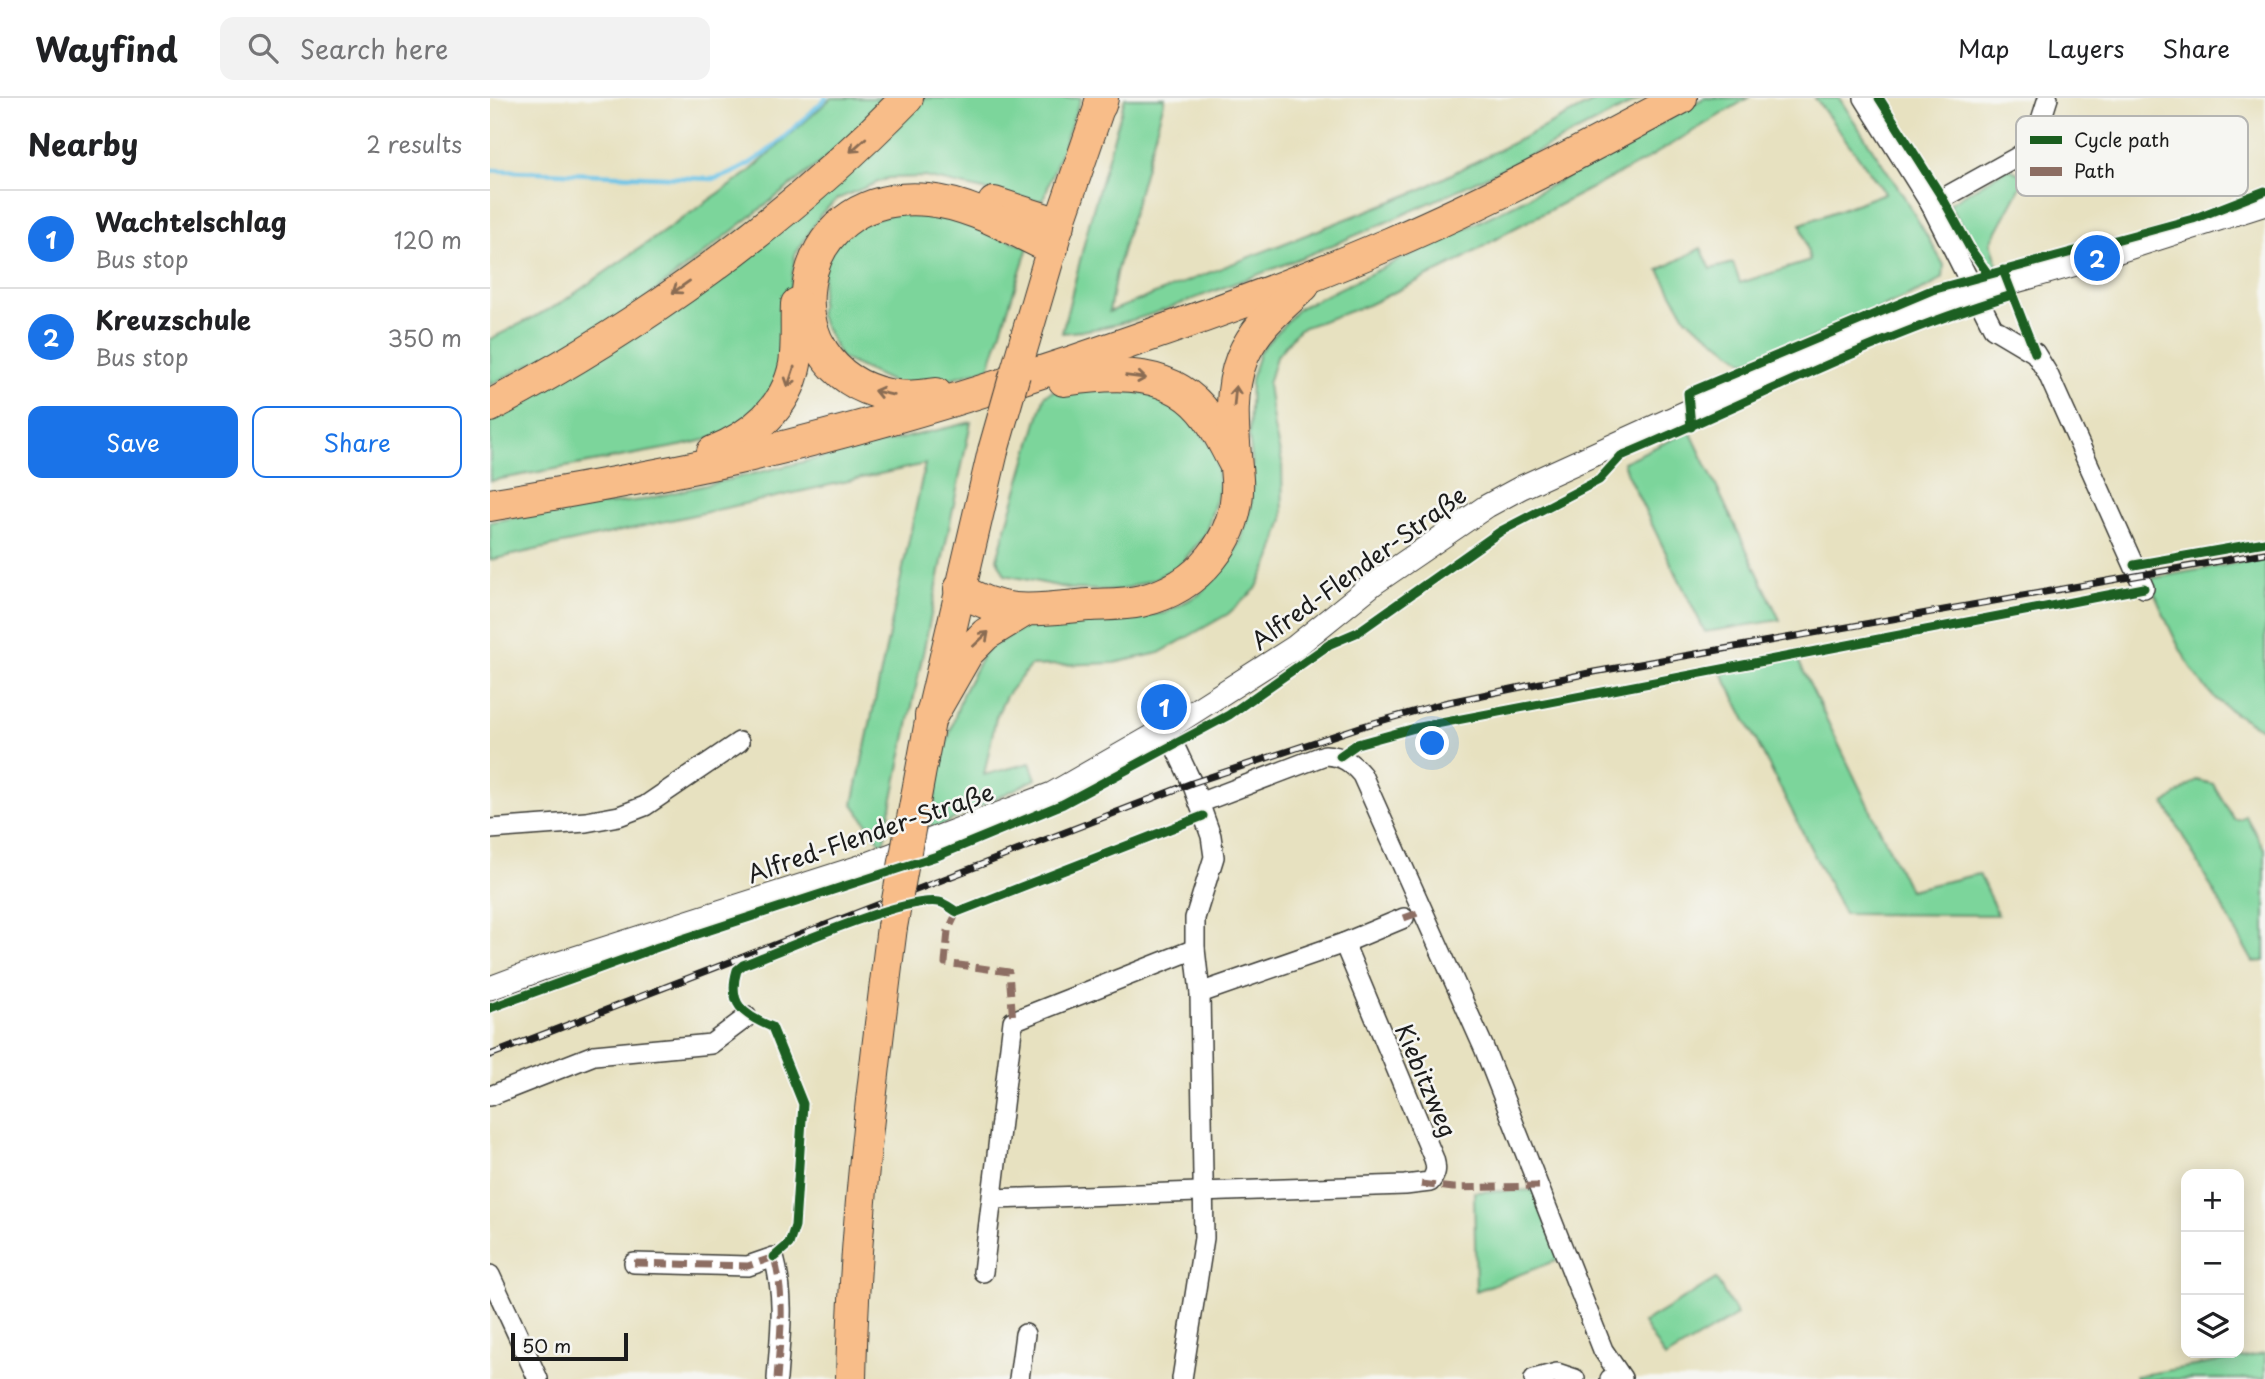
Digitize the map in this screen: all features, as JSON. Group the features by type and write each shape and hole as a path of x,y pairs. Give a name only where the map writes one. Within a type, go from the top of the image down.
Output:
{"highway":[{"path":"490,406 610,336 765,226 827,173 907,98"},
{"path":"490,505 646,478 824,437 1000,387 1193,321 1316,275 1473,206 1681,98"},
{"path":"646,478 717,451 747,436 778,406 789,386 794,366 798,281 804,256 817,232 836,213 863,196 892,188 933,188 1001,205 1056,236"},
{"path":"1056,236 930,200 901,199 866,207 840,223 816,257 808,298 811,322 820,346 835,366 850,379 890,396 921,396 1020,386 1106,374 1154,379 1179,391 1199,405 1235,464"},
{"path":"962,583 973,598 1024,611 1124,604 1173,590 1201,570 1220,546 1231,524 1236,500 1234,406 1241,360 1252,338 1267,318 1316,275"},
{"path":"962,583 1089,606"},
{"path":"931,716 967,653 986,634 1024,611"}],"main road":[{"path":"851,1379 859,1221 875,1058 892,927 931,716 993,451 1028,325 1101,101"}],"street":[{"path":"1864,98 1931,205 1993,328 2035,353 2048,374 2144,588"},
{"path":"2042,116 2048,98"},
{"path":"1931,205 2016,157"},
{"name":"Alfred-Flender-Straße","path":"490,988 860,867 1052,794 1166,728 1295,647 1373,584 1487,506 1562,467 1827,348 1912,314 2265,204"},
{"path":"1166,728 1199,803 1211,836 1214,858 1195,918 1200,993 1204,1238 1182,1379"},
{"path":"490,830 586,822 619,816 645,806 739,742"},
{"path":"1199,803 1325,755 1340,756 1352,762 1362,775 1484,1048 1616,1378"},
{"path":"1200,993 1344,943 1404,918"},
{"name":"Kiebitzweg","path":"1204,1192 1421,1184 1430,1182 1435,1176 1434,1159 1344,943"},
{"path":"984,1272 1013,1021 1195,949"},
{"path":"490,1096 594,1055 711,1044 747,1017"},
{"path":"993,1199 1204,1192"},
{"path":"634,1263 748,1266 774,1257 781,1284 782,1305 777,1379"},
{"path":"490,1275 538,1379"},
{"path":"1019,1379 1025,1334"},
{"path":"1534,1379 1557,1373 1574,1379"}],"green space":[{"path":"831,98 889,98 848,141 619,319 490,385 490,339 558,305 748,173"},
{"path":"921,98 1081,98 1043,200 1029,200 925,177 888,178 837,199 821,214 795,255 778,394 736,432 685,445 490,481 490,416"},
{"path":"1125,98 1165,98 1116,273 1109,312 1418,191 1601,98 1642,98 1490,175 1335,244 1189,301 1127,322 1062,333 1090,220"},
{"path":"1704,98 1748,98 1642,162 1513,229 1457,262 1368,305 1299,329 1276,357 1268,384 1282,462 1283,519 1271,559 1256,589 1228,614 1159,653 1114,663 1030,666 1006,696 996,717 984,775 1030,763 1036,779 930,831 940,764 962,695 985,651 1031,622 1092,621 1165,613 1200,594 1224,569 1241,540 1251,505 1251,379 1260,351 1299,308 1596,162"},
{"path":"1815,98 1839,98 1903,195 1944,265 1943,278 1929,287 1796,345 1745,362 1686,318 1659,270 1701,248 1711,269 1733,263 1740,283 1810,261 1801,224 1885,193"},
{"path":"2008,168 2016,172 2016,196 1991,242 1998,266 1988,269 1949,204"},
{"path":"918,205 1028,247 989,368 923,386 903,387 841,358 819,316 825,259 846,229"},
{"path":"1089,387 1163,395 1186,412 1216,453 1219,490 1205,535 1179,566 1154,579 1118,591 1072,589 1005,575 997,559 1045,395 1053,391"},
{"path":"971,422 883,846 853,804 925,464 490,560 490,522 556,510 643,500"},
{"path":"1690,431 1780,620 1705,632 1627,474 1623,462"},
{"path":"2265,558 2265,731 2223,705 2200,681 2175,639 2148,579"},
{"path":"1796,656 1909,890 1979,874 1998,915 1844,914 1722,673"},
{"path":"2196,780 2213,784 2234,819 2245,815 2265,850 2265,961 2253,962 2165,804"},
{"path":"1534,1190 1560,1259 1476,1291 1474,1192"},
{"path":"1716,1279 1737,1315 1665,1358 1643,1323"},
{"path":"2265,1354 2265,1379 2136,1379 2135,1376 2244,1358"}],"waterway":[{"path":"490,170 713,179 759,158 826,98"}],"railway":[{"path":"490,1055 1192,783 1363,726 1444,703 1594,672 2265,553"}],"marked path":[{"path":"1404,918 1423,911"},
{"path":"957,912 948,931 945,963 1009,972 1013,1021"},
{"path":"1421,1184 1453,1188 1539,1186"},
{"path":"634,1263 748,1266 774,1257 781,1304 777,1379"}],"cycle path":[{"path":"1879,98 1988,274"},
{"path":"1691,427 1688,393 1932,290 2193,219 2265,191"},
{"path":"2003,270 2035,353"},
{"path":"490,1008 658,947 937,856 1063,804 1229,715 1330,644 1358,632 1501,531 1599,480 1621,456 1863,349 1912,329 2012,295"},
{"path":"2134,565 2265,542"},
{"path":"1340,756 1357,744 1415,728 2144,588"},
{"path":"774,1257 789,1244 795,1226 803,1104 772,1027 746,1013 736,1000 734,982 737,970 743,965 813,937 899,907 922,902 939,902 957,912 1203,816"}],"place":[{"name":"Kreuzschule","path":"2097,258"},
{"name":"Wachtelschlag","path":"1164,707"}]}
